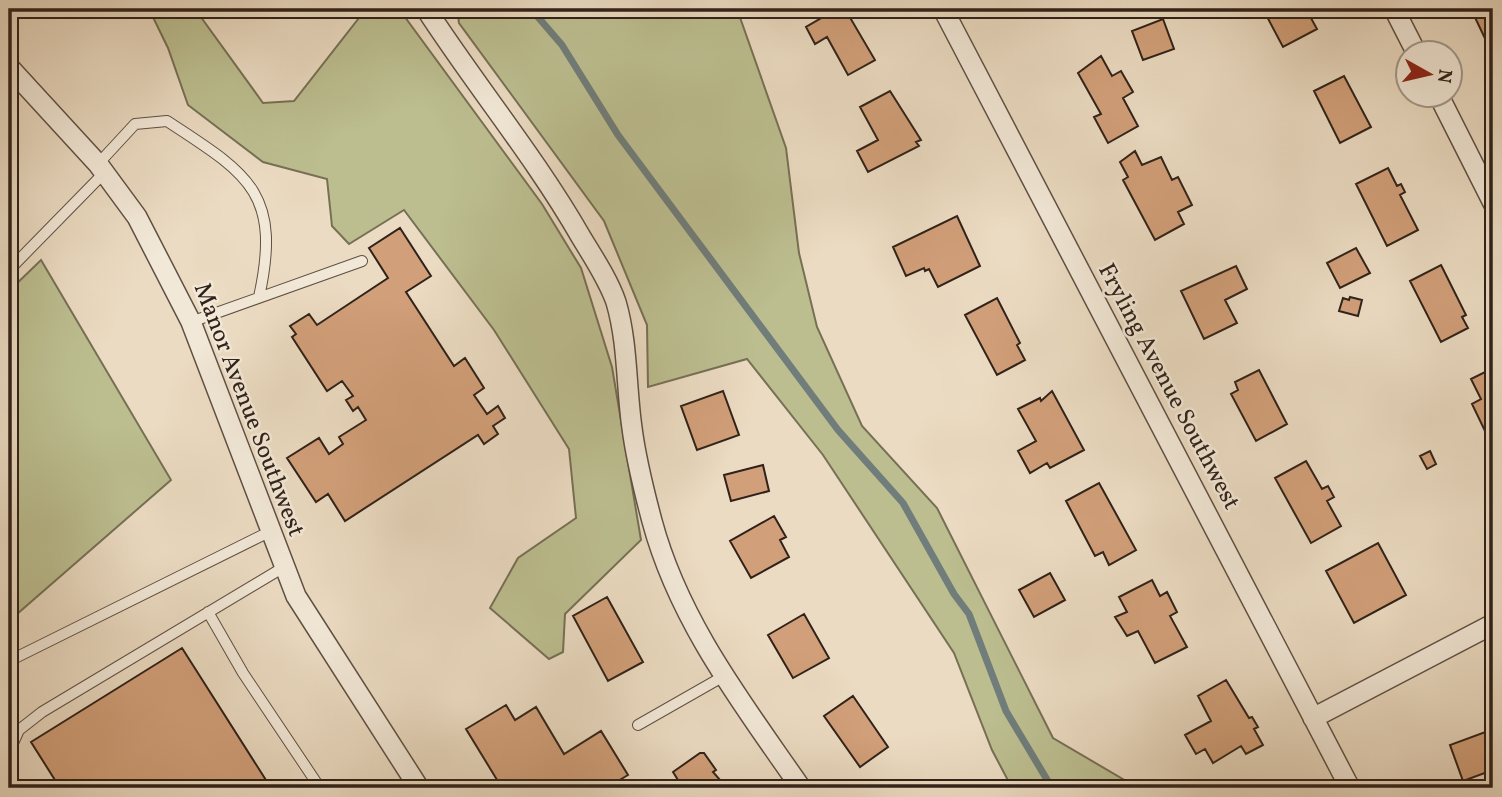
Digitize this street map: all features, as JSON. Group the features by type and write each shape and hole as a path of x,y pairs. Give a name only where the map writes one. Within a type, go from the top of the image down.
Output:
{"street":[{"path":"426,9 459,59 550,182 615,302 627,363 632,428 652,521 676,593 723,676 801,788"},
{"name":"Fryling Avenue Southwest","path":"943,9 1350,788"},
{"path":"1394,9 1409,38"},
{"name":"Manor Avenue Southwest","path":"9,67 101,169 137,217 191,322 296,596 419,788"},
{"path":"1445,108 1493,203"},
{"path":"1313,718 1493,624"}],"lane":[{"path":"9,270 101,169 135,124 167,121 228,161 258,195 266,229 259,297"},
{"path":"191,322 362,261"},
{"path":"9,661 270,532"},
{"path":"9,752 19,730 42,712 284,567"},
{"path":"208,612 243,673 320,788"},
{"path":"638,725 723,676"}],"green space":[{"path":"149,9 195,9 263,103 294,101 366,9 399,9 542,204 581,268 612,367 641,540 565,614 563,652 549,659 490,608 518,558 576,518 569,449 494,330 404,210 349,244 332,226 327,179 263,162 188,105 168,48"},
{"path":"457,9 737,9 786,148 799,253 817,327 862,426 937,508 1053,738 1138,788 1012,788 992,750 954,653 823,455 747,359 648,387 647,325 604,221 459,23"},
{"path":"41,260 171,480 9,621 9,291"}],"building":[{"path":"837,9 845,9 875,60 848,75 827,37 815,44 806,27"},
{"path":"1263,9 1306,9 1317,29 1283,47"},
{"path":"1471,9 1493,9 1493,45 1489,47"},
{"path":"1163,19 1174,49 1143,60 1132,31"},
{"path":"1101,56 1112,76 1121,71 1133,92 1123,98 1138,126 1108,143 1094,117 1101,114 1078,73"},
{"path":"1344,76 1371,127 1340,143 1314,91"},
{"path":"890,91 921,140 916,142 919,146 868,172 857,151 878,140 860,107"},
{"path":"1135,151 1142,165 1161,157 1172,180 1178,177 1192,205 1178,212 1184,224 1155,240 1123,180 1128,177 1120,162"},
{"path":"1388,168 1397,186 1401,184 1405,192 1400,195 1418,230 1387,246 1356,184"},
{"path":"957,216 980,266 938,287 929,269 925,271 924,268 906,276 893,247"},
{"path":"400,228 431,276 406,292 454,366 465,358 484,388 474,395 487,414 498,406 505,418 493,426 498,434 484,444 478,435 345,521 328,494 316,502 287,458 319,438 329,454 343,444 339,437 366,420 358,407 353,411 346,400 353,396 342,381 327,391 292,337 296,334 290,326 309,314 317,325 388,278 369,248"},
{"path":"1356,248 1370,273 1340,288 1327,263"},
{"path":"1441,265 1466,315 1462,317 1468,328 1441,342 1410,281"},
{"path":"1236,266 1247,289 1225,300 1237,323 1204,339 1181,291"},
{"path":"1350,297 1362,300 1358,316 1339,311 1343,298 1349,300"},
{"path":"997,298 1020,343 1017,345 1025,360 997,375 965,315"},
{"path":"1493,368 1493,436 1490,429 1485,431 1472,404 1481,399 1471,379"},
{"path":"1259,370 1287,424 1256,441 1231,394 1238,390 1235,382"},
{"path":"723,391 739,435 697,450 681,406"},
{"path":"1052,391 1084,450 1050,468 1047,463 1030,473 1018,451 1036,441 1018,409 1040,398 1041,401"},
{"path":"1430,451 1436,464 1427,469 1420,456"},
{"path":"1306,461 1322,489 1328,486 1334,497 1327,501 1341,526 1311,543 1275,478"},
{"path":"763,465 769,491 731,501 724,475"},
{"path":"1099,483 1136,550 1109,565 1103,552 1095,556 1066,501"},
{"path":"774,516 786,537 780,540 789,557 751,578 730,541"},
{"path":"1378,543 1406,595 1354,623 1326,571"},
{"path":"1050,573 1065,600 1034,617 1019,590"},
{"path":"1152,580 1160,596 1167,592 1177,612 1170,616 1187,647 1155,663 1138,631 1127,636 1115,617 1127,612 1119,597"},
{"path":"607,597 643,662 608,681 573,616"},
{"path":"804,614 829,658 793,678 768,635"},
{"path":"182,648 271,788 82,788 77,781 60,788 31,742"},
{"path":"1226,680 1249,718 1252,717 1258,727 1254,729 1263,745 1246,754 1241,746 1213,763 1205,749 1196,754 1185,735 1211,721 1198,696"},
{"path":"853,696 888,747 860,767 824,716"},
{"path":"506,705 515,720 536,707 564,754 601,731 628,775 606,788 502,788 466,729"},
{"path":"1488,731 1493,746 1493,770 1463,781 1450,745"},
{"path":"704,753 716,770 713,772 727,788 683,788 673,772"}],"waterway":[{"path":"531,9 562,45 618,135 838,430 903,503 954,594 969,614 1006,711 1052,788"}]}
